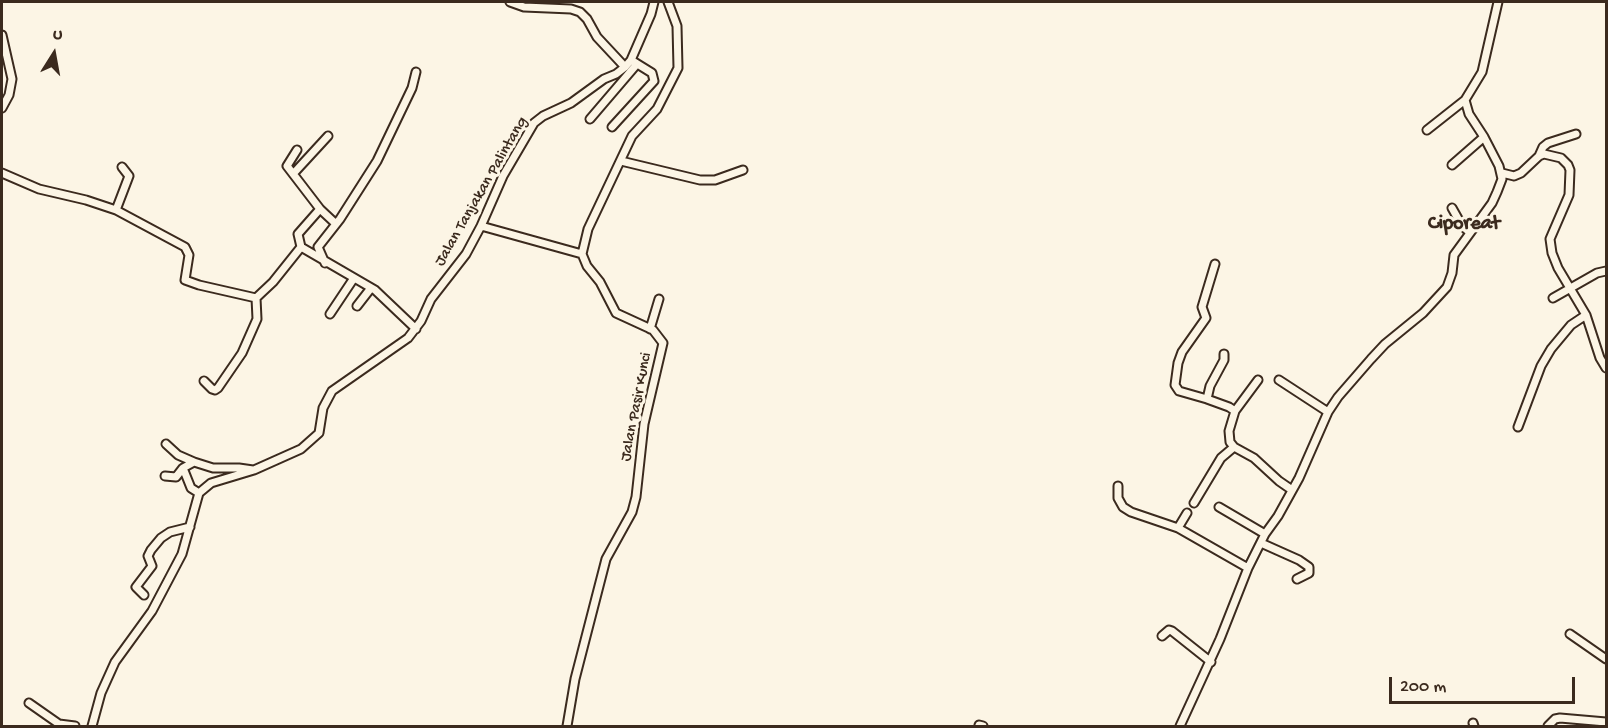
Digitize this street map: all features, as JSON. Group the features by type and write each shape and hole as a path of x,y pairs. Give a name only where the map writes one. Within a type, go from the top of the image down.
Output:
{"street":[{"path":"510,2 524,7 571,9 580,12 587,19 597,37 625,67"},
{"name":"Jalan Tanjakan Palintang","path":"199,493 211,483 254,470 308,444 319,433 323,408 332,391 403,343 416,329 431,299 464,258 503,176 534,123 543,116 571,103 603,79 616,74 634,62 654,2"},
{"path":"481,226 582,254 588,229 632,136 657,109 678,68 677,26 668,2"},
{"path":"1427,130 1465,100 1482,72 1498,2"},
{"path":"2,35 12,80 9,95 2,108"},
{"path":"590,119 634,62 652,73 654,81 612,127"},
{"path":"325,263 318,248 377,161 412,88 416,72"},
{"path":"1180,726 1211,662 1248,568 1265,534 1299,478 1328,412 1338,397 1385,344 1423,313 1447,286 1455,255 1492,203 1501,183 1502,173 1484,137 1469,114 1465,100"},
{"path":"1502,173 1514,176 1521,173 1539,156 1543,147 1548,143 1576,134"},
{"path":"293,174 328,136"},
{"path":"1452,165 1484,137"},
{"path":"297,150 287,166 320,209 336,224"},
{"path":"1539,156 1549,155 1561,158 1570,170 1569,195 1557,219 1550,243 1558,268 1586,315 1600,358 1606,368"},
{"path":"621,160 700,180 716,180 742,170"},
{"path":"116,210 129,176 122,167"},
{"path":"2,173 39,189 116,210 185,247 189,255 184,280 256,298"},
{"path":"1452,208 1461,225 1470,233"},
{"path":"320,209 298,234 301,247 371,288 416,329"},
{"path":"204,381 212,389 218,388 242,353 256,319 256,298 273,282 301,247"},
{"name":"Jalan Pasir Kunci","path":"567,726 575,679 606,559 632,512 636,497 644,424 663,348 661,339 650,329 616,313 600,282 586,266 582,254"},
{"path":"1215,264 1202,307 1206,312 1206,318 1182,352 1175,385 1179,391 1235,411"},
{"path":"1553,298 1597,273 1606,271"},
{"path":"330,314 354,278"},
{"path":"357,306 371,288"},
{"path":"650,329 659,299"},
{"path":"1518,427 1540,366 1571,325 1586,315"},
{"path":"1206,399 1210,386 1224,360 1224,354"},
{"path":"1258,380 1235,411 1229,431 1230,442 1234,447 1254,458 1292,490"},
{"path":"1279,380 1328,412"},
{"path":"166,444 178,454 213,468 254,470"},
{"path":"1194,503 1221,458 1234,447"},
{"path":"165,476 176,477 183,468 194,462"},
{"path":"92,726 101,693 114,662 152,611 182,554 199,493 191,488 183,468"},
{"path":"1118,486 1119,498 1123,507 1178,528 1248,568"},
{"path":"1219,507 1265,534"},
{"path":"1178,528 1187,513"},
{"path":"144,595 136,587 152,566 148,556 151,550 161,538 170,532 190,527"},
{"path":"1261,543 1309,567 1309,573 1297,579"},
{"path":"1162,636 1169,630 1172,631 1211,662"},
{"path":"1570,634 1606,659"},
{"path":"29,703 59,724 75,726"},
{"path":"1548,726 1555,719 1560,718 1606,722"}],"district":[{"name":"Ciporeat","path":"1464,225"}]}
